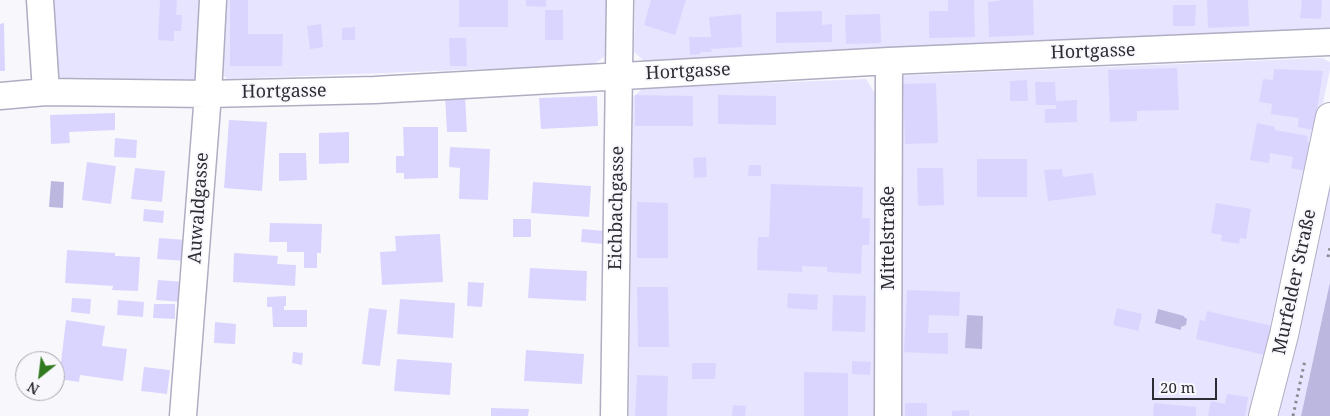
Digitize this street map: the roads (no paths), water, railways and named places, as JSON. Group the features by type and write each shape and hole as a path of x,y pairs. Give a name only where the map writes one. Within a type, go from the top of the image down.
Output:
{"street":[{"path":"40,0 46,92"},
{"name":"Auwaldgasse","path":"183,416 208,94 213,0"},
{"name":"Eichbachgasse","path":"614,416 620,0"},
{"name":"Hortgasse","path":"0,96 46,92 208,94 375,90 888,61 1330,42"},
{"name":"Mittelstraße","path":"888,61 888,416"},
{"name":"Murfelder Straße","path":"1263,416 1284,335 1330,117"}]}
